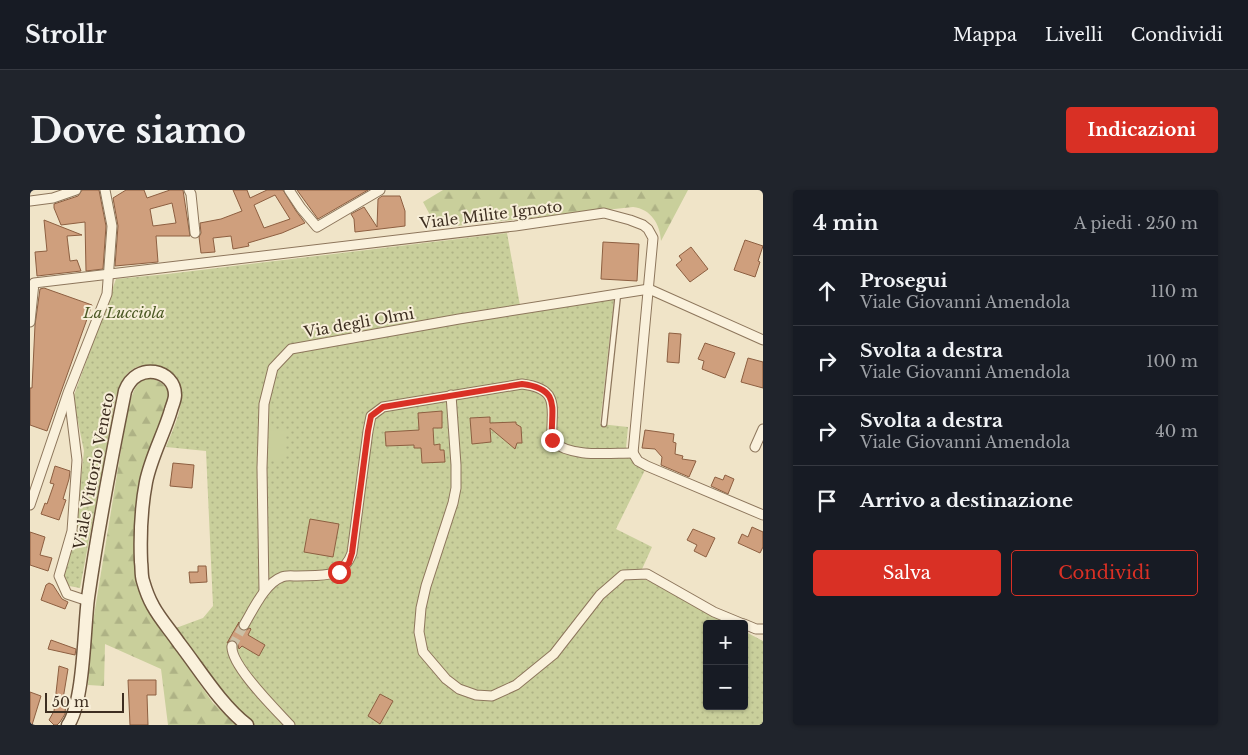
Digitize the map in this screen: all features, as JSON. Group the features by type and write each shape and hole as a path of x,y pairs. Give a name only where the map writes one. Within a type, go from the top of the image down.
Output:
{"street":[{"path":"30,201 53,198 76,190"},
{"path":"30,505 68,393 107,294 112,226 105,190"},
{"path":"189,190 191,194 194,233"},
{"path":"289,190 317,227 380,190"},
{"name":"Viale Milite Ignoto","path":"30,322 34,283 515,226 604,213 643,225 648,229 653,238 633,453"},
{"path":"649,289 763,340"},
{"name":"Via degli Olmi","path":"264,590 262,468 264,404 273,368 291,349 459,319 649,289"},
{"name":"Viale Vittorio Veneto","path":"68,725 75,710 80,685 88,601 104,492 125,391 128,383 140,372 146,371 160,374 171,384 175,395 146,482 141,509 143,580 152,605 228,707 247,725"},
{"path":"244,625 264,590 282,576 339,572 349,563 371,416 383,407 522,384 537,386 548,393 552,402 552,440 560,447 571,452 633,453 638,460 647,466 763,515"},
{"path":"68,393 77,460 72,531 59,576 67,594 88,601"},
{"path":"451,395 456,488 453,503 426,586 418,632 423,652 446,679 460,689 476,695 492,696 516,685 554,654 600,595 623,575 647,574 714,612 734,620"},
{"path":"755,447 763,430"},
{"path":"748,626 756,629 763,629"},
{"path":"232,646 232,652 238,665 290,725"}],"lane":[{"path":"604,424 618,294"}],"green space":[{"path":"443,190 688,190 661,241 659,229 650,214 633,207 437,228 423,202"},
{"name":"La Lucciola","path":"507,233 521,311 614,299 600,424 628,427 626,448 637,465 645,470 616,529 652,547 638,578 650,581 723,620 703,620 703,710 748,710 748,633 763,641 763,725 255,725 228,700 176,628 203,618 213,606 206,451 166,447 178,415 181,392 171,375 155,366 142,365 131,370 123,380 116,396 80,588 69,586 62,575 75,531 84,451 73,398 116,279"},
{"path":"147,378 161,383 166,387 169,394 137,506 155,620 213,703 236,725 168,725 161,669 105,644 104,686 88,685 91,634 127,413 136,388 142,380"},
{"path":"269,430 286,431 286,460 268,460"}],"building":[{"path":"82,190 99,190 106,226 103,269 86,271 85,222 61,225 54,208 54,204 78,196"},
{"path":"126,190 144,190 147,198 170,190 183,190 190,236 156,236 158,262 115,266 118,226 113,198","holes":["172,203 176,223 153,226 150,209"]},
{"path":"233,190 247,190 250,198 267,190 283,190 305,223 282,233 248,243 249,246 233,249 231,236 213,238 215,252 201,253 200,223 221,219 242,211","holes":["275,195 290,219 264,228 254,205"]},
{"path":"297,190 368,190 318,219"},
{"path":"382,196 400,196 405,211 405,226 355,232 354,219 351,214 364,207 377,227 378,199"},
{"path":"44,220 82,235 67,236 70,261 77,260 81,271 37,276 35,252 47,251"},
{"path":"745,240 763,246 755,277 734,270"},
{"path":"603,242 639,244 637,281 601,279"},
{"path":"691,247 708,269 690,282 676,265 682,260 679,256"},
{"path":"44,288 92,305 47,431 30,425 30,388 32,388 35,325 40,289"},
{"path":"669,333 681,334 679,363 667,362"},
{"path":"705,343 735,353 725,378 702,369 704,361 698,359"},
{"path":"748,358 763,362 763,388 741,382"},
{"path":"442,411 442,428 433,428 434,445 440,444 440,450 444,450 445,462 422,463 421,448 414,448 414,445 386,446 385,432 419,430 418,413"},
{"path":"490,417 490,423 516,422 521,427 522,443 517,443 515,449 490,428 491,442 472,444 470,418"},
{"path":"645,430 674,434 673,442 676,443 675,454 683,456 682,459 696,461 689,477 661,465 662,457 655,449 642,448"},
{"path":"173,463 194,465 192,488 170,486"},
{"path":"55,466 70,471 63,499 66,500 59,520 41,514 45,503 47,504 54,484 50,483"},
{"path":"725,475 734,479 728,494 711,486 715,477 723,480"},
{"path":"310,519 339,524 333,557 304,552"},
{"path":"752,527 763,532 763,547 760,553 738,543 742,534 748,537"},
{"path":"693,529 715,538 706,557 694,551 697,545 687,540"},
{"path":"30,532 45,537 40,555 52,558 48,571 30,565"},
{"path":"198,566 206,566 207,582 190,583 189,572 198,572"},
{"path":"49,583 53,585 62,599 68,602 65,609 41,600 46,585"},
{"path":"239,622 240,630 244,631 250,628 248,635 265,645 259,656 242,646 239,649 235,640 227,643"},
{"path":"51,640 76,649 75,655 48,649"},
{"path":"59,666 68,669 63,699 66,699 65,714 57,725 54,725 49,720 54,711"},
{"path":"128,680 156,680 156,695 147,695 148,725 130,725"},
{"path":"30,692 41,696 32,725 30,725"},
{"path":"380,694 393,701 380,724 368,716"}],"tunnel":[{"path":"232,646 244,625"}],"route":[{"path":"339,572 349,563 352,553 371,416 383,407 522,384 537,386 548,393 552,402 552,440"}]}
